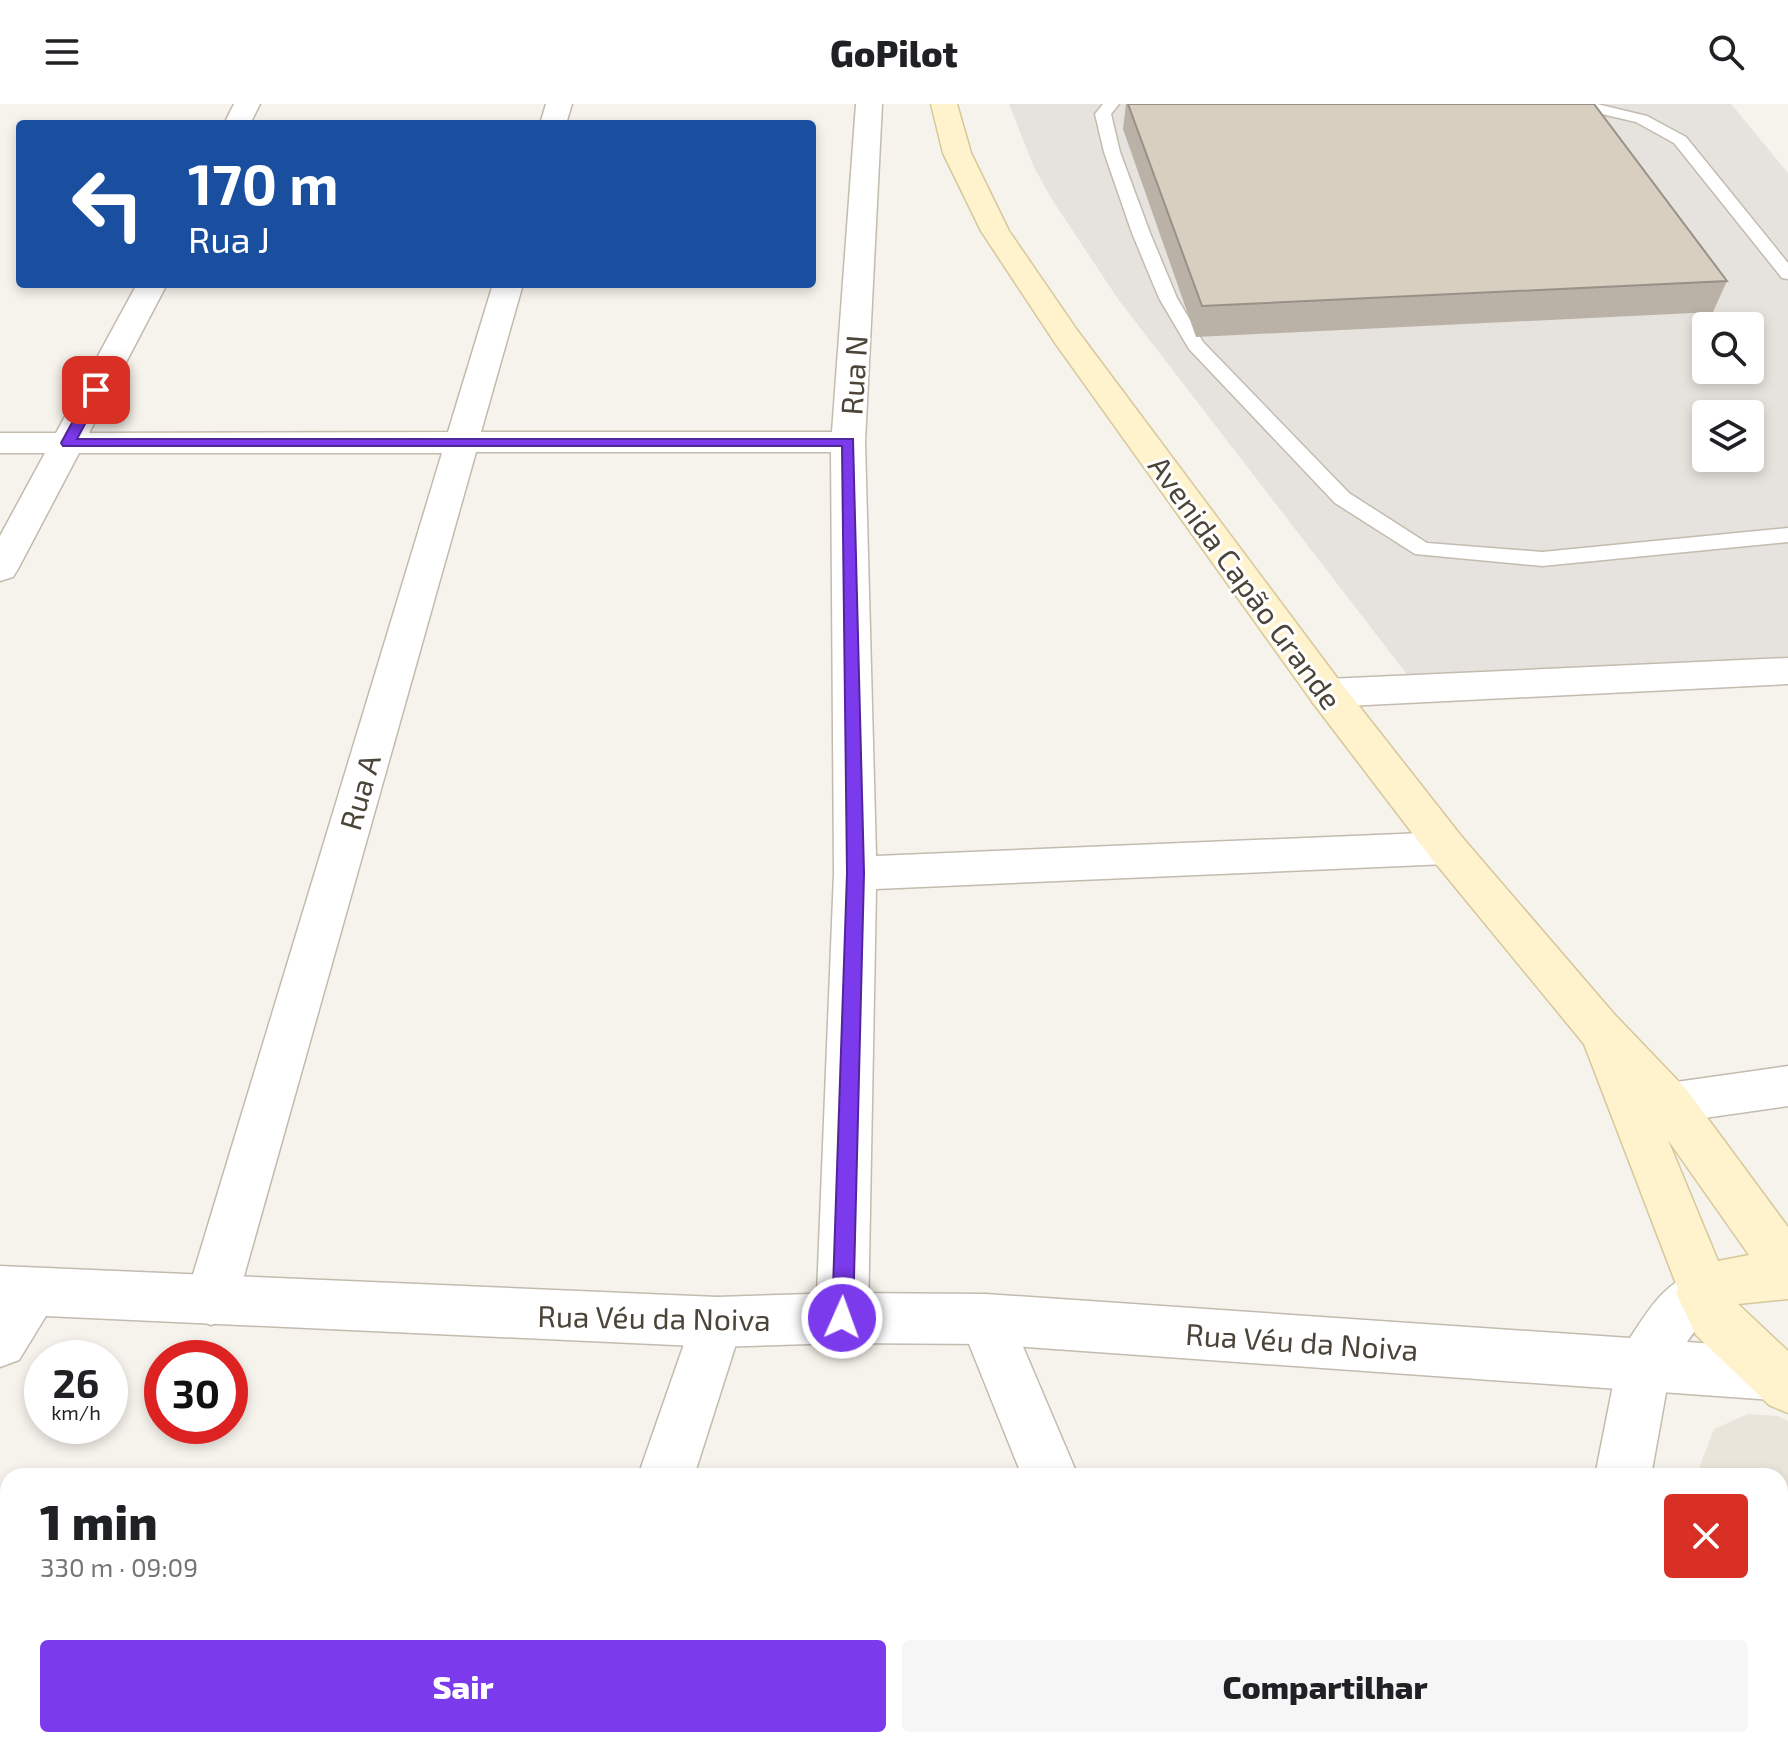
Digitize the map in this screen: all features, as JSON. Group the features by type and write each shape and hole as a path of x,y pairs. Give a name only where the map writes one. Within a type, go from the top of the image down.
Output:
{"main road":[{"name":"Avenida Capão Grande","path":"944,104 957,153 1005,248 1327,693 1447,848 1599,1029 1669,1103 1788,1272"},
{"name":"Avenida Capão Grande","path":"1599,1029 1702,1293 1715,1318 1783,1377"},
{"path":"1702,1293 1724,1282 1788,1272"}],"street":[{"name":"Rua N","path":"842,1318 855,873 848,442 869,104"},
{"path":"0,569 150,288"},
{"name":"Rua A","path":"211,1301 507,288"},
{"path":"0,443 848,442"},
{"path":"1327,693 1788,671"},
{"path":"855,873 1447,848"},
{"path":"1669,1103 1788,1086"},
{"path":"0,1342 16,1291"},
{"name":"Rua Véu da Noiva","path":"16,1291 717,1322 842,1318 985,1319 1783,1377"},
{"path":"1625,1468 1644,1365 1673,1317 1702,1293"},
{"path":"985,1319 1047,1468"},
{"path":"669,1468 717,1322"}],"lane":[{"path":"1111,104 1103,114 1112,152 1168,298 1196,345 1342,498 1395,532 1422,549 1542,559 1788,535"},
{"path":"1577,104 1641,119 1680,140 1788,274"}],"shaded area":[{"path":"1009,104 1731,104 1788,173 1788,657 1409,677 1118,299 1034,167"},
{"path":"1748,1414 1778,1416 1788,1421 1788,1468 1699,1468 1714,1429"}],"building":[{"path":"1128,104 1594,104 1727,281 1202,306"}],"route":[{"path":"96,390 68,443 848,442 855,873 842,1318"}]}
